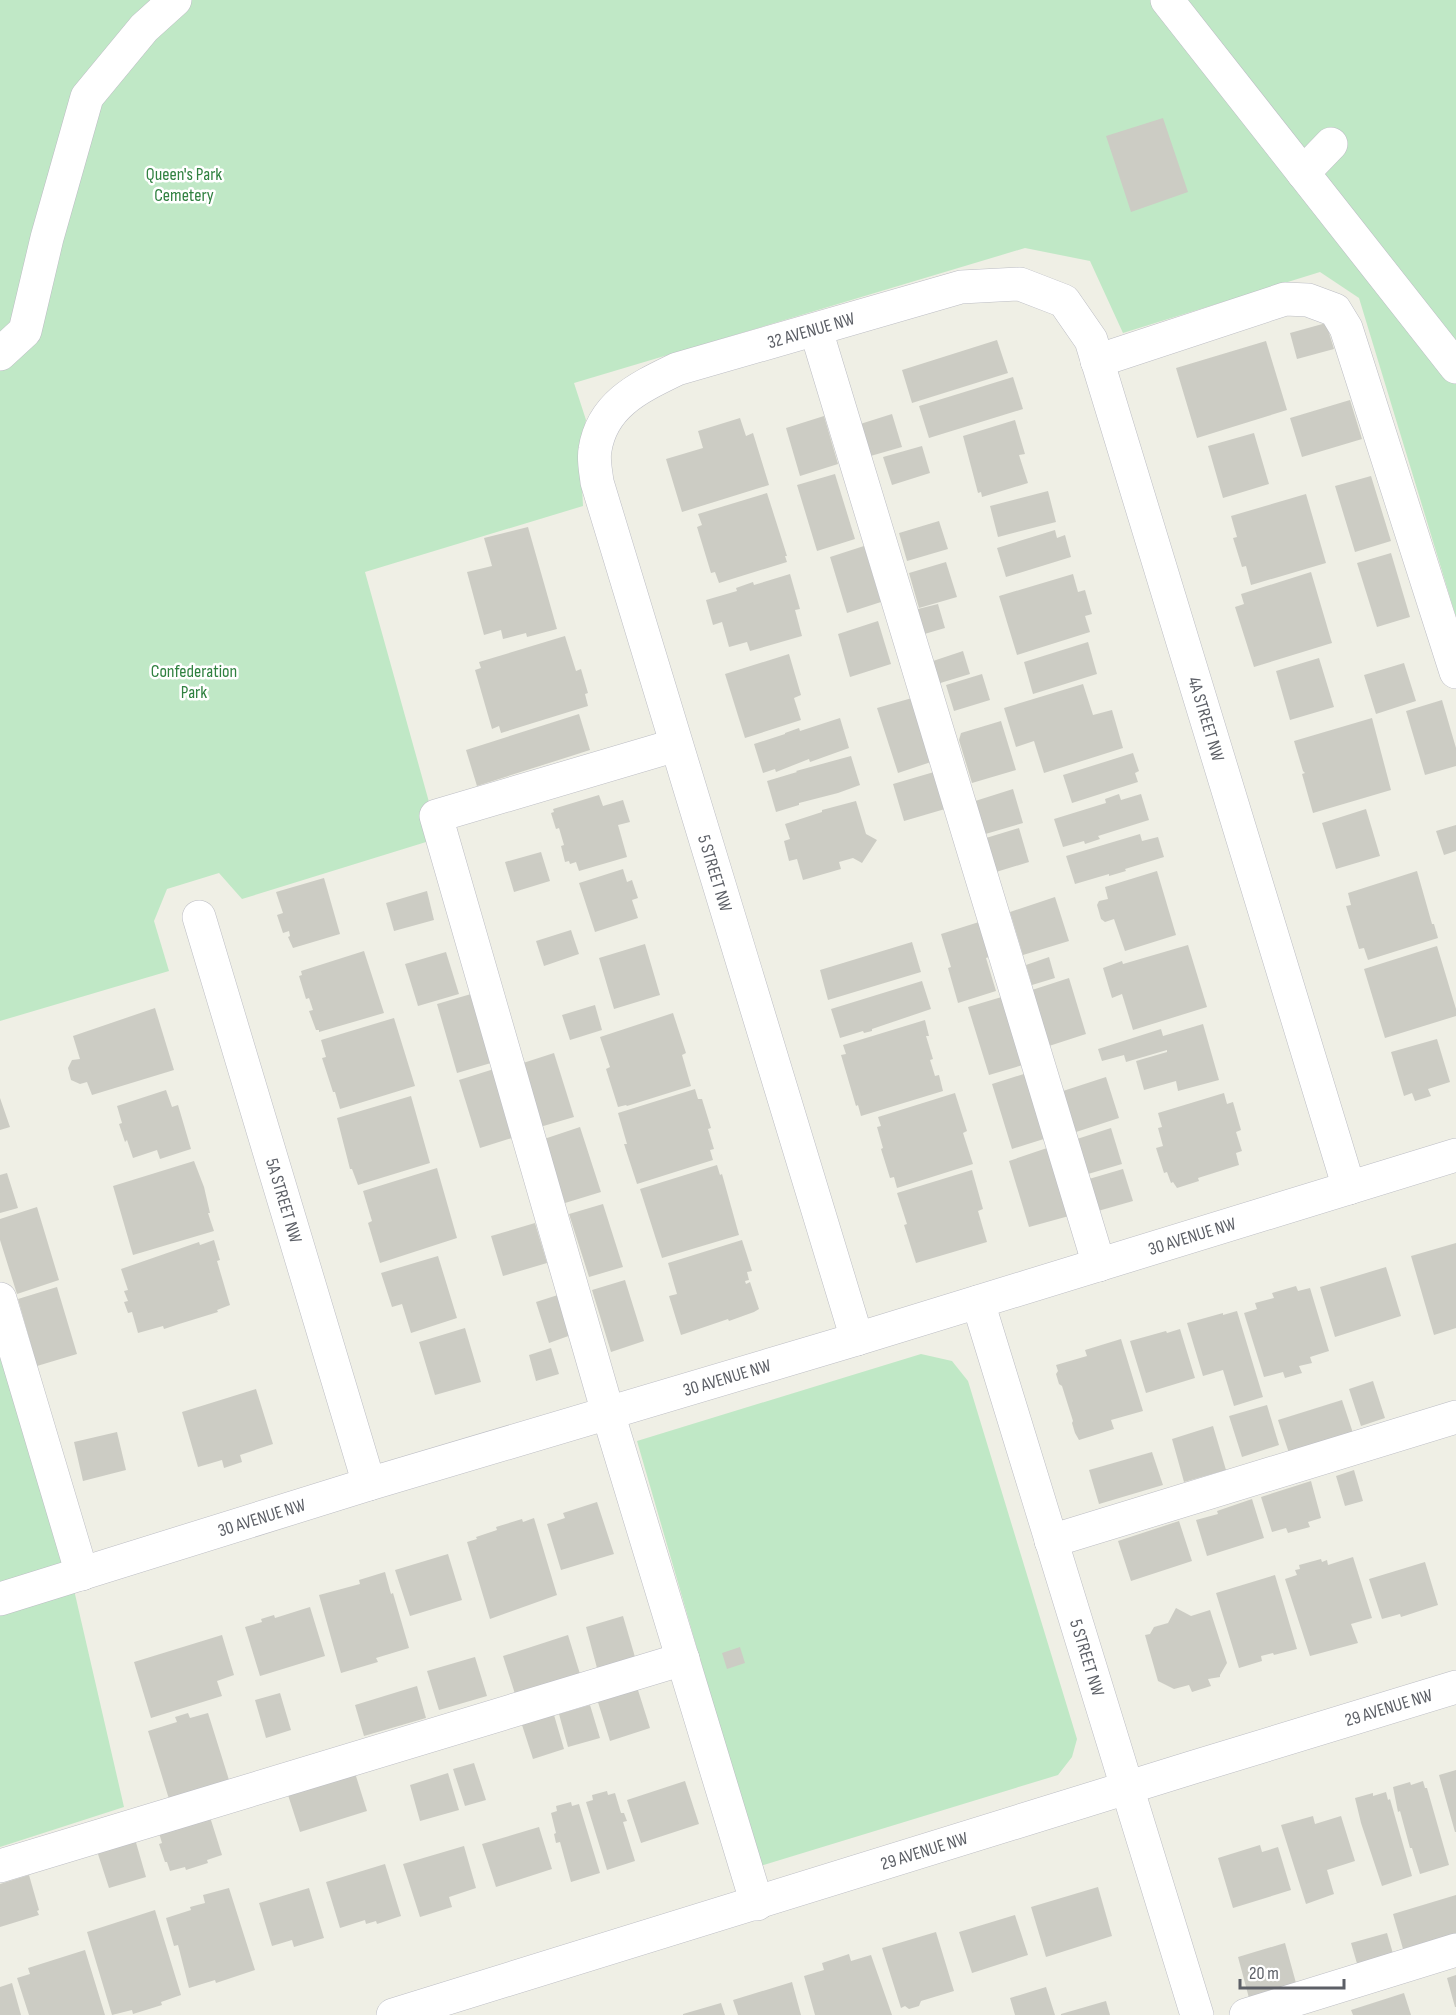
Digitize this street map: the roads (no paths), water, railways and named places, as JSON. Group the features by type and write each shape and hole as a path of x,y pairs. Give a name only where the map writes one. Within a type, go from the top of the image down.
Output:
{"street":[{"path":"0,354 25,331 47,238 87,97 144,28 175,0"},
{"path":"1167,0 1456,367"},
{"path":"1304,173 1331,144"},
{"name":"32 AVENUE NW","path":"613,408 638,387 677,369 961,287 1020,284"},
{"name":"4A STREET NW","path":"1020,284 1064,301 1091,340 1349,1188"},
{"path":"1097,361 1285,300 1308,300 1335,310 1346,328 1456,672"},
{"path":"816,330 1099,1265"},
{"name":"5 STREET NW","path":"613,408 602,428 595,451 597,482 857,1339"},
{"path":"676,746 436,816 608,1413 757,1904"},
{"name":"5A STREET NW","path":"199,917 369,1484"},
{"name":"30 AVENUE NW","path":"0,1599 369,1484 857,1339 1456,1155"},
{"path":"0,1299 82,1574"},
{"name":"5 STREET NW","path":"978,1302 1197,2015"},
{"path":"1051,1541 1456,1417"},
{"path":"0,1866 683,1659"},
{"name":"29 AVENUE NW","path":"393,2015 757,1904 1127,1786 1456,1687"},
{"path":"1246,2015 1456,1950"}],"park label":[{"name":"Queen's Park Cemetery","path":"184,184"},
{"name":"Confederation Park","path":"194,681"}]}
